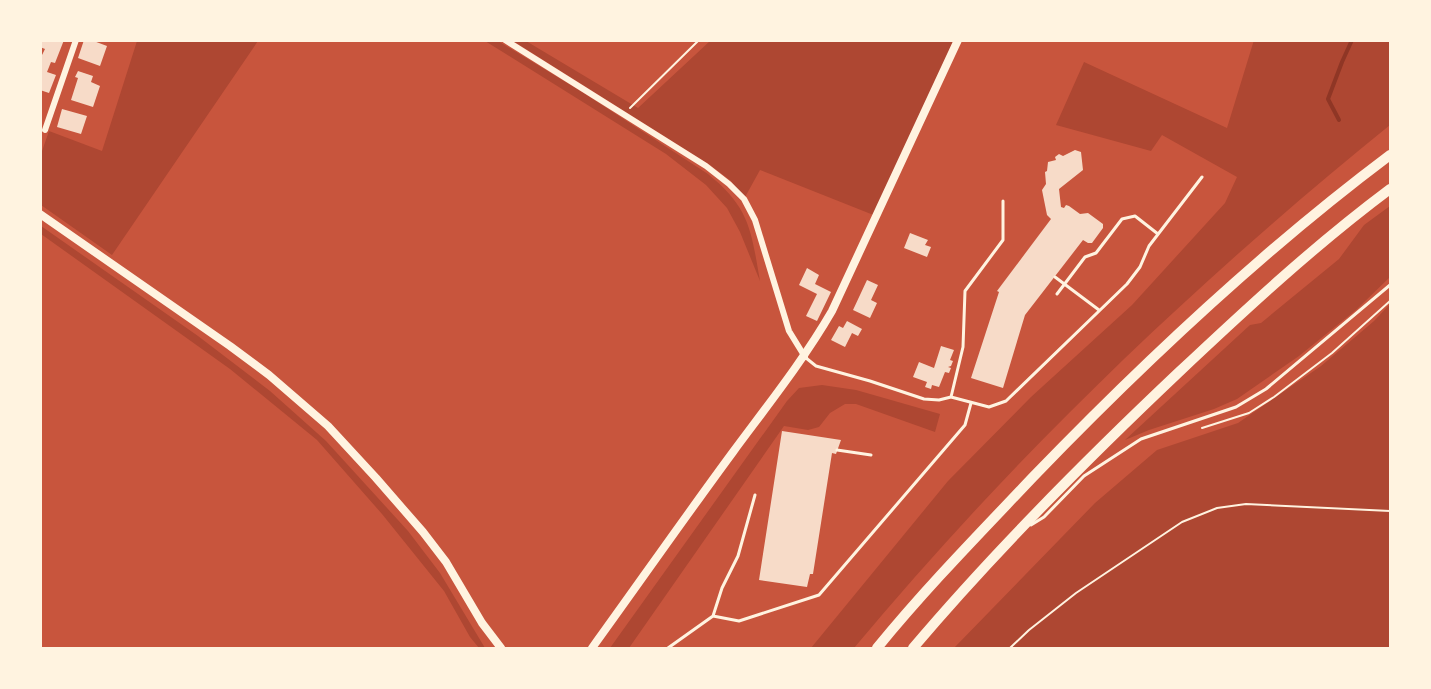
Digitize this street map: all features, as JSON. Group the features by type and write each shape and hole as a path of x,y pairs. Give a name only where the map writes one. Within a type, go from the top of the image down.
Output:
{"highway":[{"path":"877,648 968,545 1092,416 1221,294 1390,155"},
{"path":"913,648 948,607 1104,443 1245,310 1390,189"}],"main road":[{"path":"592,648 733,451 804,357 832,311 958,40"}],"street":[{"path":"45,130 76,40"},
{"path":"505,40 706,166 744,199 755,220 789,331 804,357"},
{"path":"40,214 230,346 269,375 328,426 423,532 446,562 482,623 501,648"}],"lane":[{"path":"804,357 816,366 924,399 939,400 951,397 989,407 1006,401 1127,285 1140,267 1149,246 1202,177"},
{"path":"951,397 963,347 965,291 1003,240 1003,201"},
{"path":"1057,294 1085,257 1096,253 1122,219 1134,216 1158,234"},
{"path":"1055,277 1099,311"},
{"path":"1017,533 1044,517 1084,476 1141,439 1236,407 1266,390 1390,285"},
{"path":"713,616 739,621 819,595 965,425 971,403"},
{"path":"837,450 871,455"},
{"path":"668,648 713,616 722,588 738,556 755,495"}],"path":[{"path":"624,114 699,40"},
{"path":"1010,648 1076,593 1182,522 1217,508 1246,504 1390,511"}],"shaded area":[{"path":"1254,40 1390,41 1390,125 1247,246 1109,373 978,507 854,648 811,648 948,481 1031,397 1132,305 1225,203 1237,177 1162,135 1151,151 1056,125 1084,62 1227,128"},
{"path":"137,41 258,41 112,255 41,205 41,154 49,131 102,151"},
{"path":"485,41 498,41 582,92 708,174 722,186 741,209 746,221 751,234 760,281 740,232 727,208 706,185 666,154"},
{"path":"513,41 526,41 638,108 710,41 953,41 876,216 760,170 744,199 731,181 710,165"},
{"path":"1390,206 1390,277 1356,310 1299,356 1237,399 1125,440 1250,325 1261,323 1339,259 1364,225"},
{"path":"41,226 198,336 270,391 326,441 408,531 440,573 485,648 479,648 470,637 444,591 382,514 317,440 230,369 41,234"},
{"path":"1390,304 1390,648 954,648 1095,503 1157,450 1238,423 1321,366 1374,321"},
{"path":"822,385 856,390 940,414 935,432 856,404 845,404 830,413 819,427 808,430 784,426 629,648 610,648 787,401 799,388"}],"building":[{"path":"40,40 64,40 55,63 51,62 47,72 56,75 49,93 40,90 40,59 45,49 40,47"},
{"path":"84,40 107,46 100,66 78,58"},
{"path":"78,71 93,76 91,82 100,86 93,107 71,100"},
{"path":"62,109 87,116 81,134 57,127"},
{"path":"1075,150 1081,152 1083,170 1059,189 1061,207 1064,208 1066,205 1080,214 1088,213 1103,224 1103,228 1092,243 1083,240 1025,315 1003,388 971,378 999,292 997,291 1051,219 1047,215 1042,190 1046,184 1045,172 1048,162 1056,160 1055,157 1059,154 1063,156"},
{"path":"910,233 928,240 925,245 931,247 927,257 904,248"},
{"path":"807,268 819,275 815,284 831,292 817,321 806,316 817,294 799,285"},
{"path":"867,280 878,285 871,300 877,303 870,318 853,310"},
{"path":"847,321 862,329 858,336 852,333 845,347 831,340 839,326 843,328"},
{"path":"941,346 954,350 950,360 953,361 948,367 951,368 949,373 945,372 939,387 932,385 931,389 925,387 927,382 913,377 919,362 934,368"},
{"path":"782,431 841,440 836,454 832,453 813,574 810,574 807,587 759,580"}],"waterway":[{"path":"1339,120 1328,99 1352,40"}]}
